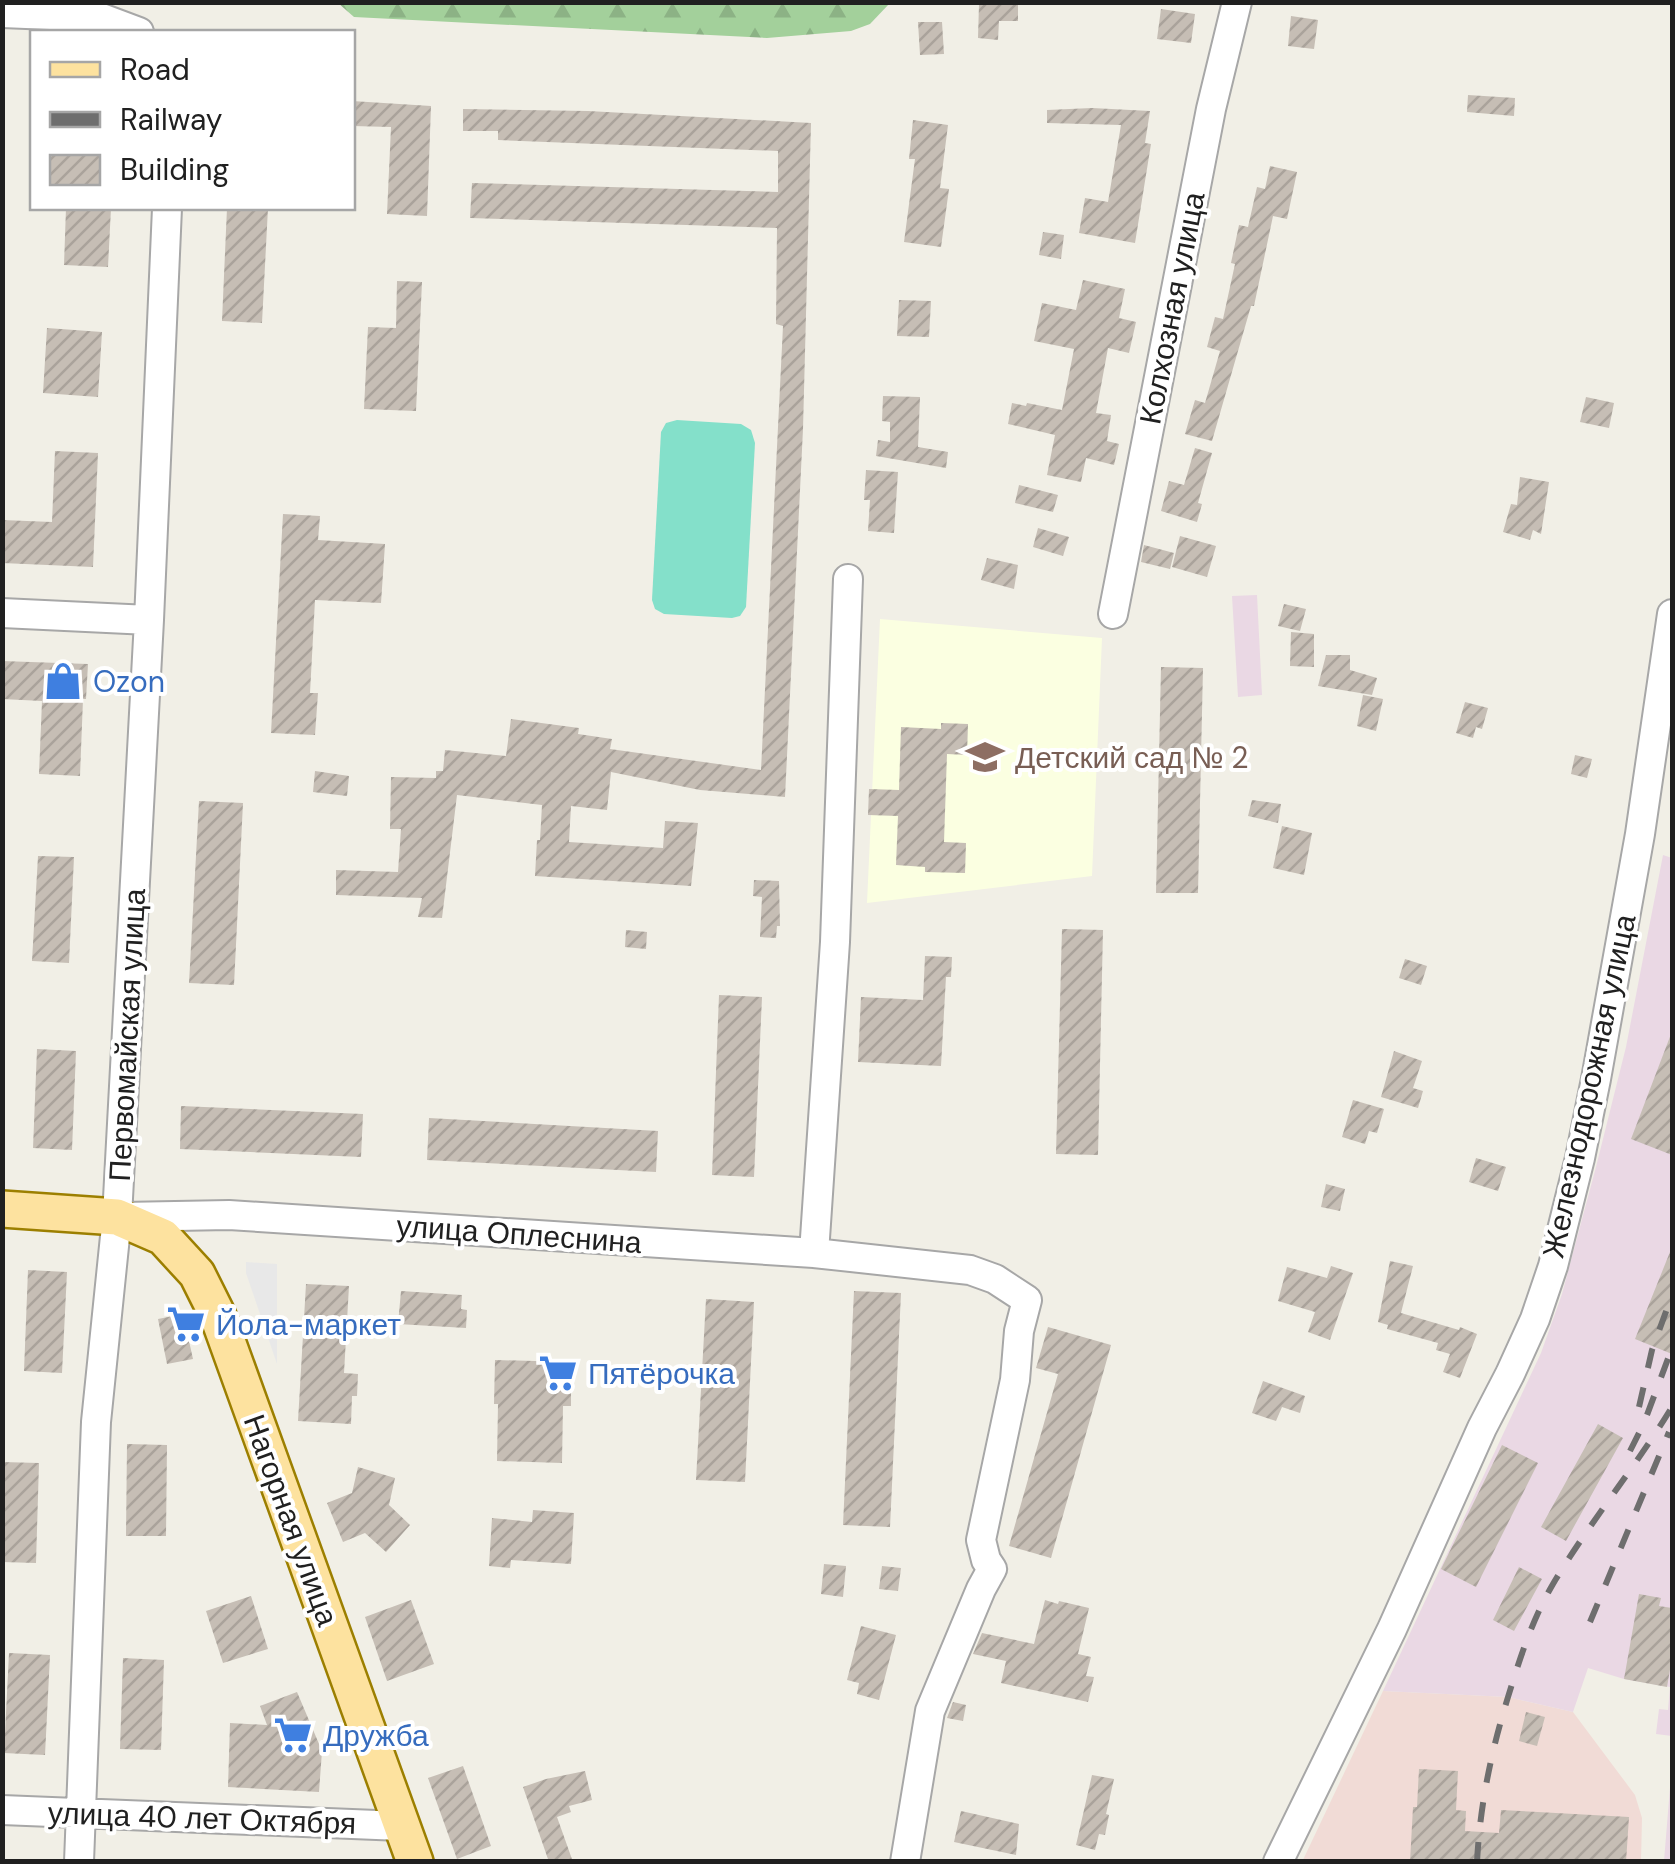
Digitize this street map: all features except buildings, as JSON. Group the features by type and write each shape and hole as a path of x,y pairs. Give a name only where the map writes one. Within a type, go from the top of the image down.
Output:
{"main road":[{"name":"улица Оплеснина","path":"2,1209 118,1216"},
{"name":"Нагорная улица","path":"118,1216 164,1237 197,1274 218,1316 414,1862"}],"street":[{"name":"Колхозная улица","path":"1112,614 1210,109 1237,2"},
{"path":"2,13 99,16 134,30"},
{"name":"Первомайская улица","path":"79,1862 96,1422 118,1216 167,210"},
{"path":"814,1254 835,942 848,580"},
{"path":"2,613 149,620"},
{"name":"Железнодорожная улица","path":"1278,1862 1510,1374 1553,1266 1596,1079 1640,834 1672,614"},
{"name":"улица Оплеснина","path":"118,1216 229,1215 814,1254 970,1270 996,1279 1027,1300 1019,1331 1015,1380 981,1540 992,1569 930,1711 905,1862"},
{"name":"улица 40 лет Октября","path":"2,1810 401,1826"}],"shaded area":[{"path":"1257,595 1262,695 1238,697 1232,596"},
{"name":"Детский сад № 2","path":"880,619 1102,638 1092,876 867,903"},
{"path":"1663,855 1672,858 1672,1736 1656,1734 1659,1709 1668,1710 1670,1687 1588,1668 1573,1712 1508,1697 1383,1691 1541,1353 1562,1294 1626,1047"},
{"path":"246,1262 277,1264 277,1364 246,1273"},
{"path":"1383,1691 1508,1697 1573,1712 1635,1795 1642,1818 1641,1861 1302,1862"},
{"path":"1672,1763 1672,1861 1664,1861"}],"green space":[{"path":"338,3 890,3 870,24 851,31 767,38 354,17"},
{"path":"677,420 741,424 751,430 755,443 746,607 740,616 664,614 655,609 652,600 661,432 666,423"}],"railway":[{"path":"1639,1407 1652,1350 1672,1295"},
{"path":"1630,1451 1672,1348"},
{"path":"1477,1862 1492,1758 1533,1625 1567,1561 1672,1407"},
{"path":"1590,1622 1669,1432"}],"place":[{"name":"Ozon","path":"63,681"},
{"name":"Детский сад № 2","path":"985,757"},
{"name":"Йола-маркет","path":"186,1324"},
{"name":"Пятёрочка","path":"558,1373"},
{"name":"Дружба","path":"293,1735"}]}
